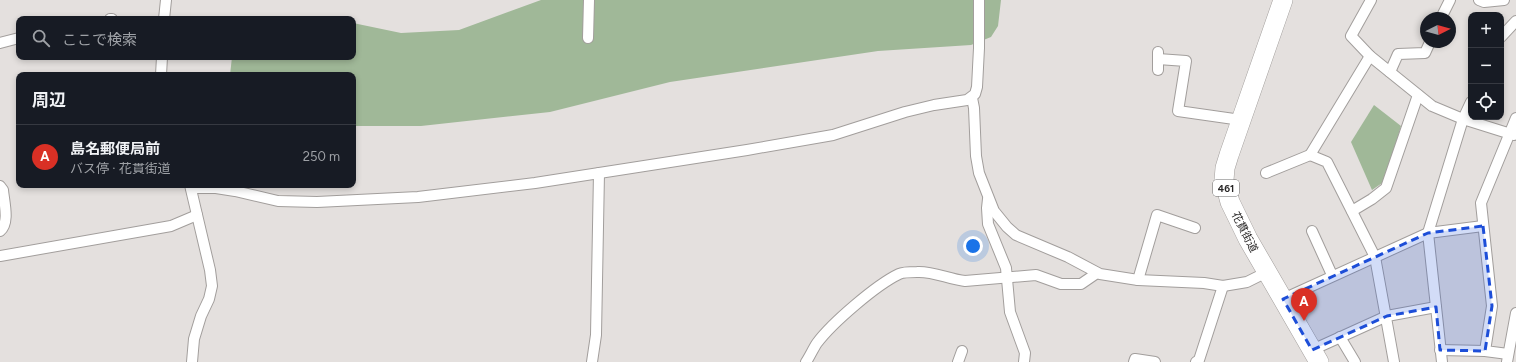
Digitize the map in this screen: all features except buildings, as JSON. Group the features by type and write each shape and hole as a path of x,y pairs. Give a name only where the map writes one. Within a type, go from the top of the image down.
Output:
{"highway":[{"name":"花貫街道","path":"1283,0 1225,168 1224,180 1230,202 1248,240 1316,356"}],"street":[{"path":"164,16 166,0"},
{"path":"588,38 589,0"},
{"path":"216,188 236,191 278,202 317,202 418,197 535,183 833,135 905,112 972,98 977,87 979,0"},
{"path":"1371,0 1351,36 1370,56 1432,106 1463,119 1513,134"},
{"path":"1444,12 1450,0"},
{"path":"1479,0 1484,2 1504,0"},
{"path":"1504,34 1516,21"},
{"path":"0,43 16,39"},
{"path":"1390,72 1398,54 1425,53 1427,48"},
{"path":"1158,70 1158,56 1186,61 1178,111 1241,120"},
{"path":"1266,174 1310,155 1370,56"},
{"path":"161,72 162,60"},
{"path":"1352,210 1372,199 1386,188 1418,95"},
{"path":"972,98 974,108 976,156 979,173 994,211 1000,220 1016,235 1068,257 1097,273 1138,280 1223,286 1247,282 1267,272"},
{"path":"1442,362 1428,233 1463,119 1468,108"},
{"path":"1485,351 1492,306 1481,203 1513,134 1516,118"},
{"path":"1310,155 1328,162 1375,257 1387,316 1394,362"},
{"path":"592,362 596,335 599,173"},
{"path":"0,186 3,190 5,222 4,228 0,231"},
{"path":"190,188 210,270 212,286 209,299 201,316 194,339 192,362"},
{"path":"988,197 988,224 1006,268 1007,295 1010,312 1025,353 1024,362"},
{"path":"0,256 171,226 197,215"},
{"path":"1138,280 1156,215 1195,228"},
{"path":"1283,299 1332,275 1428,233 1483,226"},
{"path":"1312,231 1332,275"},
{"path":"806,362 817,343 836,322 881,285 900,274 928,272 955,280 964,281 1036,275 1061,284 1081,284 1097,273"},
{"path":"1196,362 1199,360 1223,286"},
{"path":"1316,356 1340,336 1387,316 1436,307"},
{"path":"1440,350 1485,351 1507,358 1516,313"},
{"path":"1340,336 1355,362"},
{"path":"960,362 962,351"},
{"path":"1134,362 1135,359 1155,362"}],"highlighted area":[{"path":"1483,226 1492,306 1485,351 1440,350 1436,307 1387,316 1312,350 1283,299 1428,233"}],"green space":[{"path":"541,0 1001,0 998,26 991,37 971,45 878,51 670,82 550,112 421,126 356,126 356,72 230,72 232,60 356,60 356,24 401,33 459,30"},
{"path":"1374,105 1401,126 1385,181 1372,190 1351,142"}],"place":[{"name":"島名郵便局前","path":"1304,321"}]}
